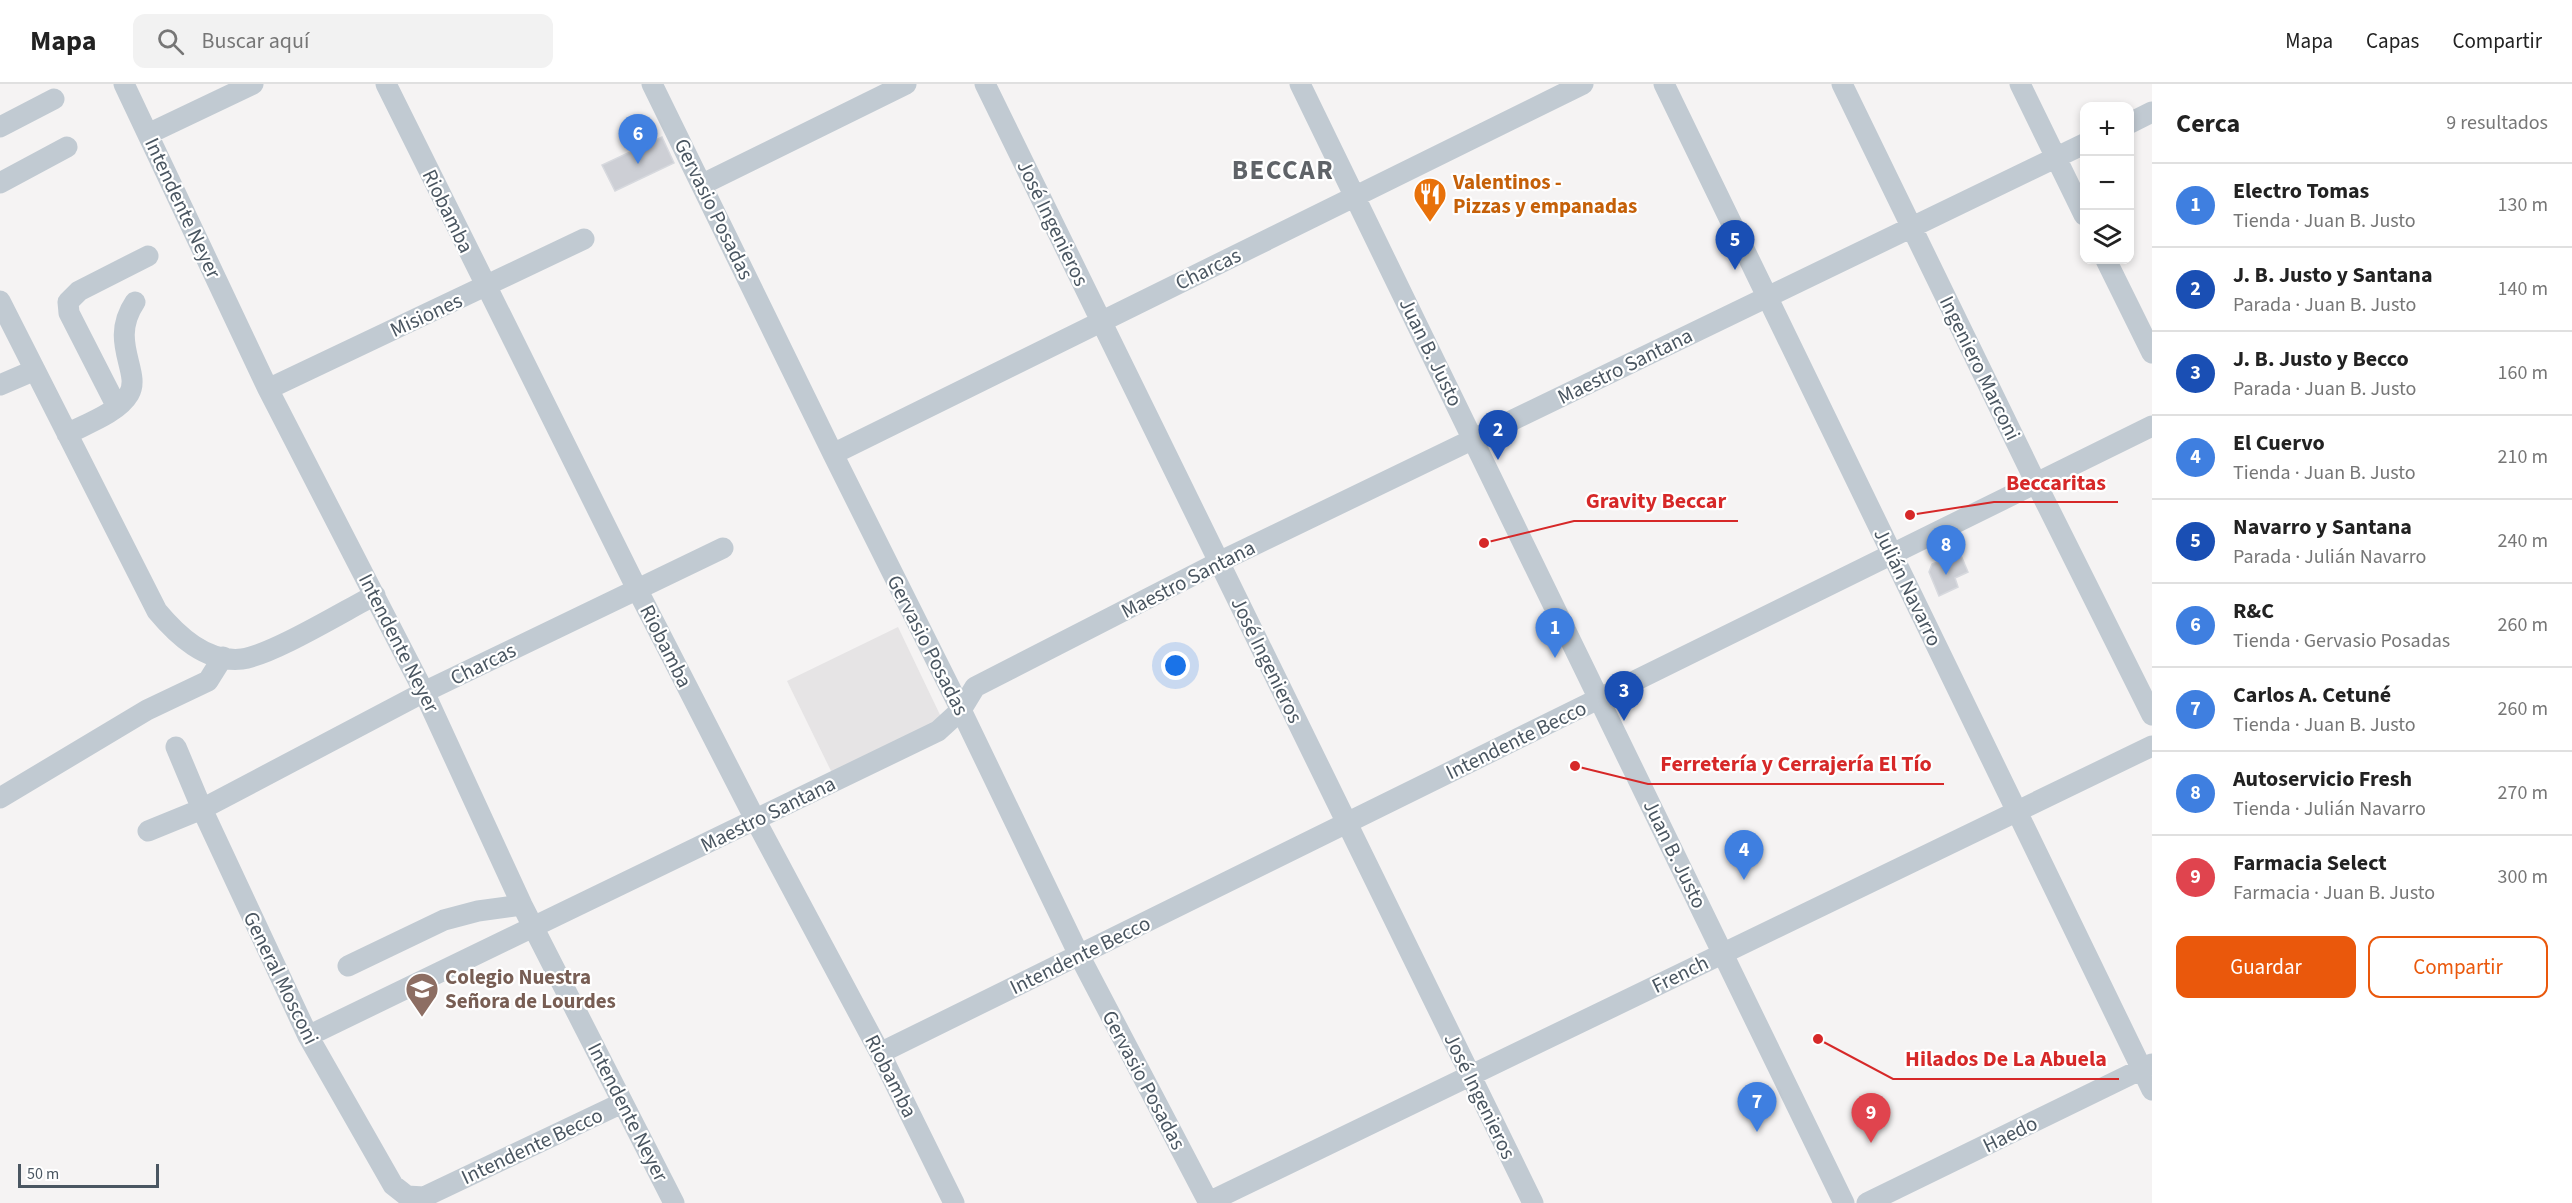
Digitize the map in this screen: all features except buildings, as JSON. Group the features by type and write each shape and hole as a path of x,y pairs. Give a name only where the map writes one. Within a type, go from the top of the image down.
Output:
{"street":[{"name":"Intendente Neyer","path":"123,84 268,389 424,692 522,905 674,1203"},
{"path":"148,134 253,84"},
{"name":"Riobamba","path":"386,84 637,589 756,821 880,1053 954,1203"},
{"name":"Gervasio Posadas","path":"652,84 703,184 832,454 961,710 1079,955 1209,1203"},
{"path":"703,184 906,84"},
{"name":"José Ingenieros","path":"985,84 1533,1203"},
{"name":"Juan B. Justo","path":"1300,84 1844,1203"},
{"name":"Charcas","path":"832,454 1583,84"},
{"name":"Julián Navarro","path":"1664,84 2017,811 2147,1067 2152,1090"},
{"name":"Ingeniero Marconi","path":"1842,84 2036,483 2152,715"},
{"path":"2020,84 2082,210"},
{"path":"0,128 54,99"},
{"path":"2134,121 2152,112"},
{"name":"Maestro Santana","path":"308,1036 533,925 756,821 938,731 961,710 975,687 1219,562 2080,146"},
{"path":"0,183 67,147"},
{"name":"Misiones","path":"268,389 584,239"},
{"path":"117,407 69,313 68,302 79,291 148,256"},
{"path":"2108,264 2152,353"},
{"path":"0,301 157,611 175,633 198,649 223,657 241,659 268,650 375,595"},
{"path":"67,434 117,407 129,395 133,382 126,361 123,328 126,315 135,302"},
{"path":"0,385 35,370"},
{"name":"Intendente Becco","path":"880,1053 2152,426"},
{"name":"Charcas","path":"148,831 202,809 424,692 723,548"},
{"path":"0,798 147,710 208,681 223,657"},
{"name":"French","path":"1209,1203 2152,746"},
{"name":"General Mosconi","path":"176,747 202,809 308,1036 393,1185 407,1196"},
{"path":"348,966 444,920 469,913 522,905"},
{"name":"Haedo","path":"1867,1203 2147,1067"},
{"name":"Intendente Becco","path":"407,1196 424,1197 622,1103"}],"shaded area":[{"path":"898,627 942,719 832,773 787,681"}],"place":[{"name":"R&C","path":"638,164"},
{"name":"Valentinos - Pizzas y empanadas","path":"1430,223"},
{"name":"Navarro y Santana","path":"1735,270"},
{"name":"J. B. Justo y Santana","path":"1498,460"},
{"name":"Beccaritas","path":"1910,515"},
{"name":"Gravity Beccar","path":"1484,543"},
{"name":"Autoservicio Fresh","path":"1946,575"},
{"name":"Electro Tomas","path":"1555,658"},
{"name":"J. B. Justo y Becco","path":"1624,721"},
{"name":"Ferretería y Cerrajería El Tío","path":"1575,766"},
{"name":"El Cuervo","path":"1744,880"},
{"name":"Colegio Nuestra Señora de Lourdes","path":"422,1018"},
{"name":"Hilados De La Abuela","path":"1818,1039"},
{"name":"Carlos A. Cetuné","path":"1757,1132"},
{"name":"Farmacia Select","path":"1871,1143"}],"district":[{"name":"BECCAR","path":"1283,170"}]}
